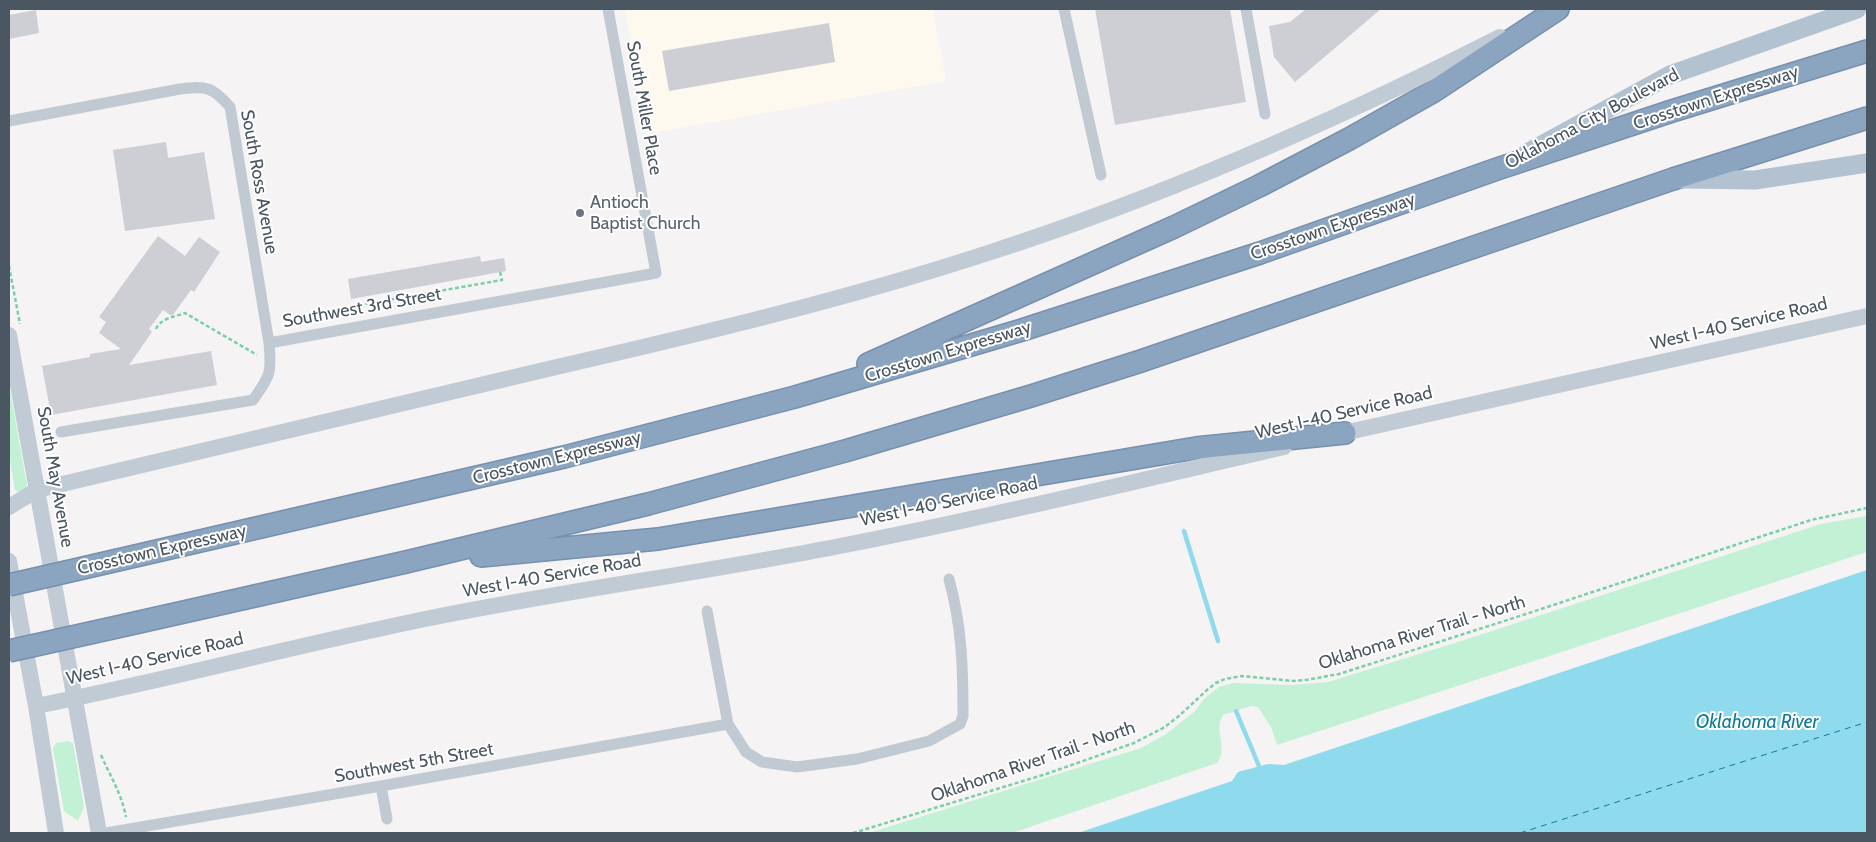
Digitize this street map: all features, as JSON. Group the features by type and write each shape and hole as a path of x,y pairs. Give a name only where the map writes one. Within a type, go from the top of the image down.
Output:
{"highway":[{"path":"794,397 1165,231 1259,186 1349,139 1434,91 1558,9"},
{"name":"Crosstown Expressway","path":"9,586 564,457 794,397 1022,330 1260,253 1497,169 1672,111 1867,52"},
{"path":"9,651 406,562 667,499 845,451 1031,396 1238,329 1673,179 1860,120"},
{"path":"406,562 658,539 1196,448 1345,433"}],"main road":[{"path":"9,507 37,490 696,334 904,280 1090,217 1245,157 1423,76 1553,9"},
{"name":"Oklahoma City Boulevard","path":"1497,169 1670,75 1857,9"},
{"path":"1673,179 1755,180 1867,163"},
{"name":"West I-40 Service Road","path":"36,706 412,622 502,604 711,570 849,544 1867,316"},
{"name":"South May Avenue","path":"9,335 99,833"},
{"path":"9,561 36,706 56,833"}],"street":[{"name":"South Miller Place","path":"608,9 656,273"},
{"path":"1064,9 1101,175"},
{"path":"1246,9 1265,114"},
{"name":"South Ross Avenue","path":"9,121 180,89 201,87 218,92 230,107 269,343"},
{"name":"Southwest 3rd Street","path":"61,432 253,400 269,378 269,343 656,273"},
{"path":"707,611 728,724 746,752 762,762 797,767 883,753 929,741 960,724 962,716 962,650 949,579"},
{"name":"Southwest 5th Street","path":"106,833 728,724"},
{"path":"381,786 388,819"}],"path":[{"path":"9,266 17,308"},
{"path":"359,305 502,280 500,272"},
{"path":"156,329 158,324 166,319 186,313 261,358 270,358"},
{"name":"Oklahoma River Trail - North","path":"853,833 1002,788 1134,744 1164,727 1207,690 1225,679 1242,676 1306,680 1339,674 1810,520 1867,508"},
{"path":"100,747 108,771 120,791 125,811"}],"shaded area":[{"path":"625,9 933,9 946,81 647,134"}],"green space":[{"path":"9,385 27,485 26,489 18,492 15,490 9,454"},
{"path":"1867,516 1867,552 1277,745 1271,727 1258,707 1251,706 1223,715 1220,721 1222,751 1217,763 1012,833 869,833 1141,748 1166,734 1194,712 1206,697 1219,687 1233,683 1292,685 1328,682 1458,642 1821,524"},
{"path":"68,741 73,743 84,807 78,821 64,811 53,748 56,743"}],"water":[{"name":"Oklahoma River","path":"1867,570 1867,833 1078,833 1232,781 1238,772 1268,764 1284,765"}],"building":[{"path":"1095,9 1230,9 1246,102 1115,125"},
{"path":"1306,9 1381,9 1295,82 1274,57 1269,26 1290,22"},
{"path":"36,10 39,33 9,39 9,15"},
{"path":"829,23 835,62 669,91 662,51"},
{"path":"166,142 168,158 204,152 215,219 125,231 113,150"},
{"path":"158,236 185,256 199,237 220,252 194,292 191,290 172,316 163,310 149,329 152,332 129,365 211,351 217,385 51,415 42,366 90,357 90,354 121,349 99,333 106,322 99,317"},
{"path":"480,256 481,262 504,258 506,271 351,299 348,279"}],"waterway":[{"path":"1184,531 1218,641"},
{"path":"1236,711 1259,766"}],"ferry route":[{"path":"1520,833 1867,722"}],"place":[{"name":"Antioch Baptist Church","path":"580,213"}]}
